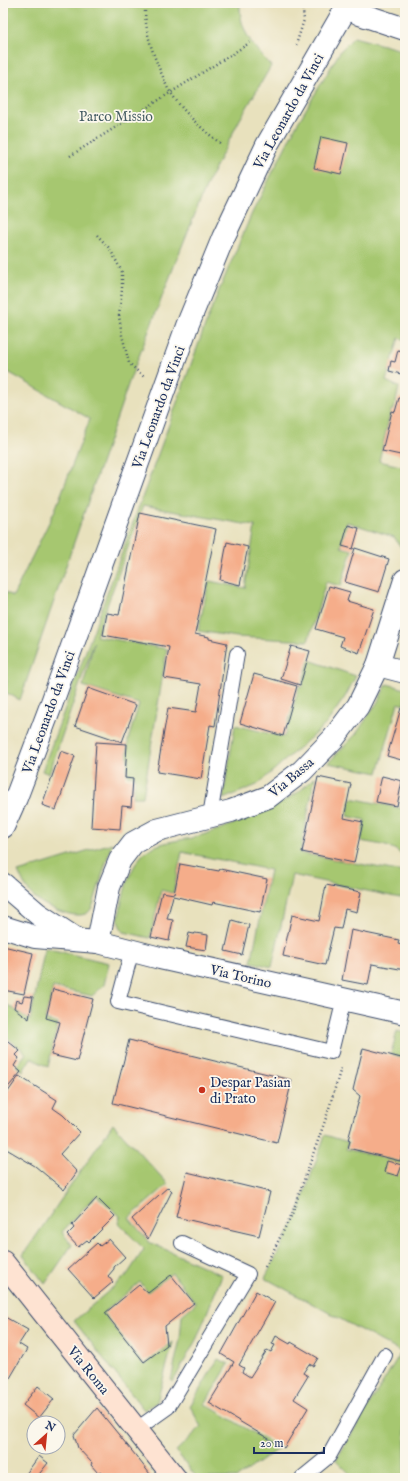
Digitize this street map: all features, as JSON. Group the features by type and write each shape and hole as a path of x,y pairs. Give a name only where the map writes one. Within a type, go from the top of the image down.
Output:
{"main road":[{"name":"Via Roma","path":"3,1262 175,1478"}],"street":[{"path":"348,5 360,14 405,29"},
{"name":"Via Leonardo da Vinci","path":"3,827 16,798 50,708 187,326 214,260 267,145 348,5"},
{"name":"Via Bassa","path":"88,941 120,860 133,843 157,830 231,811 268,797 302,771 333,739 358,706 378,665 405,580"},
{"path":"378,665 405,672"},
{"name":"Via Torino","path":"3,884 38,914 88,941"},
{"name":"Via Torino","path":"3,927 35,936 88,941 132,950 405,1013"}],"lane":[{"path":"210,816 237,654"},
{"path":"132,950 118,1002 331,1052 344,999"},
{"path":"137,1429 168,1407 248,1274 182,1243"},
{"path":"302,1478 329,1456 385,1355"}],"path":[{"path":"145,3 145,18 149,39 155,60 170,93 203,130 220,143"},
{"path":"296,46 304,20 302,3"},
{"path":"70,156 250,42"},
{"path":"97,235 110,250 122,272 122,290 119,316 122,335 129,363 144,377"},
{"path":"262,1273 292,1214 327,1116 342,1063"}],"green space":[{"name":"Parco Missio","path":"3,3 240,3 240,13 245,30 253,45 271,66 239,121 208,182 178,256 129,382 20,700 3,691 7,681 3,679 3,591 13,596 55,510 90,419 3,369"},
{"path":"354,37 405,51 405,340 399,338 386,381 399,387 394,410 391,410 379,461 405,467 405,540 402,549 394,537 347,522 341,547 352,550 341,586 326,582 308,641 237,637 198,631 209,581 245,588 255,526 143,506 96,636 167,649 143,797 133,797 135,776 127,775 128,740 139,704 83,686 94,642 49,774 42,771 212,307 252,213 296,126 341,50"},
{"path":"309,660 356,676 345,697 326,724 257,785 223,799 235,725 284,737 299,687 302,687"},
{"path":"387,684 405,689 405,705 398,703 378,773 328,763 356,734 377,703"},
{"path":"315,777 300,853 403,872 403,859 401,854 392,848 361,841 365,820 347,816 351,798 405,809 405,899 292,875 272,967 251,962 270,870 182,852 173,893 161,890 150,938 124,932 118,920 126,885 133,868 144,853 155,846 196,837 259,814 294,795"},
{"path":"112,843 93,905 89,912 85,914 73,915 59,911 39,901 27,889 18,872"},
{"path":"45,948 109,963 104,985 92,996 53,987 45,1020 58,1024 48,1067 31,1058 23,1071 17,1066 26,1053 3,1034 3,1002 30,1020"},
{"path":"397,1031 405,1033 405,1058 391,1054"},
{"path":"113,1124 168,1184 129,1218 149,1242 222,1275 197,1338 173,1382 171,1380 180,1339 182,1315 196,1303 172,1273 148,1292 140,1282 103,1313 144,1365 173,1342 157,1402 144,1410 74,1321 127,1275 144,1249 118,1223 120,1216 96,1195 62,1232 72,1245 45,1284 23,1255"},
{"path":"325,1135 348,1142 346,1149 401,1162 405,1147 405,1478 354,1478 336,1460 401,1352 265,1278 296,1218"},
{"path":"218,1359 229,1364 205,1404 279,1448 237,1478 197,1478 176,1451 201,1427 190,1406"}],"building":[{"path":"321,137 348,143 341,174 314,168"},
{"path":"398,350 405,352 405,375 389,371 391,361 395,362"},
{"path":"399,398 405,399 405,456 382,451 392,411 395,412"},
{"path":"140,513 216,529 195,634 227,643 215,726 210,725 201,779 157,772 168,708 196,712 201,684 164,678 169,647 103,635 107,613 119,615"},
{"path":"348,525 359,528 353,549 342,546"},
{"path":"227,542 248,547 240,585 220,580"},
{"path":"355,548 389,559 379,592 345,582"},
{"path":"329,586 350,592 347,601 374,609 359,653 340,646 343,637 316,629"},
{"path":"291,646 310,651 300,685 281,679"},
{"path":"254,674 297,686 283,736 240,723"},
{"path":"88,688 136,705 122,742 75,726"},
{"path":"401,708 405,709 405,761 387,756"},
{"path":"96,742 127,744 125,778 133,779 131,807 122,806 120,829 91,827"},
{"path":"61,751 75,756 56,810 42,805"},
{"path":"382,776 402,781 397,806 376,802"},
{"path":"318,777 351,784 344,818 363,822 354,863 302,852"},
{"path":"180,864 219,871 220,869 267,879 260,912 213,902 212,905 173,896 167,919 173,920 169,941 151,937 162,892 174,894"},
{"path":"326,885 361,892 357,912 345,909 341,929 334,928 325,965 283,956 292,915 319,921"},
{"path":"232,920 249,925 242,955 225,951"},
{"path":"351,930 399,940 398,944 405,946 405,970 372,964 368,985 342,980"},
{"path":"189,933 208,935 206,950 186,947"},
{"path":"3,946 33,953 24,994 3,990"},
{"path":"53,989 93,999 77,1061 51,1055 60,1022 46,1018"},
{"path":"24,996 33,997 29,1019 14,1008 16,1000 22,1002"},
{"path":"3,1037 20,1051 16,1055 19,1058 14,1066 21,1072 3,1093"},
{"path":"129,1040 292,1080 277,1143 113,1103"},
{"path":"363,1048 405,1059 405,1088 403,1096 405,1096 405,1140 400,1161 348,1148 350,1141 348,1140 360,1096 353,1090"},
{"path":"19,1076 57,1100 53,1108 63,1115 80,1132 60,1154 77,1172 64,1190 35,1166 3,1147 3,1099"},
{"path":"387,1161 402,1165 398,1176 384,1172"},
{"path":"187,1172 270,1192 259,1236 176,1217"},
{"path":"168,1187 172,1191 148,1239 132,1219"},
{"path":"97,1198 115,1216 89,1242 87,1240 78,1247 67,1235 74,1228 72,1225"},
{"path":"109,1239 125,1257 114,1267 108,1276 113,1282 94,1298 68,1269 97,1243 100,1246"},
{"path":"171,1275 194,1303 165,1326 167,1345 144,1362 105,1313 139,1285 148,1293"},
{"path":"256,1291 275,1302 239,1365 244,1368 242,1372 250,1377 267,1350 271,1352 275,1345 272,1344 276,1336 290,1344 291,1342 318,1358 313,1366 309,1364 303,1373 308,1376 294,1399 308,1408 284,1448 209,1403 234,1362 221,1354"},
{"path":"5,1317 28,1330 19,1344 27,1349 3,1390 3,1320"},
{"path":"38,1386 54,1399 41,1415 35,1415 23,1405"},
{"path":"97,1408 153,1478 106,1478 100,1471 98,1473 91,1465 92,1463 78,1448 74,1435"},
{"path":"39,1456 48,1463 36,1478 23,1478"}],"place":[{"name":"Despar Pasian di Prato","path":"202,1090"}]}
